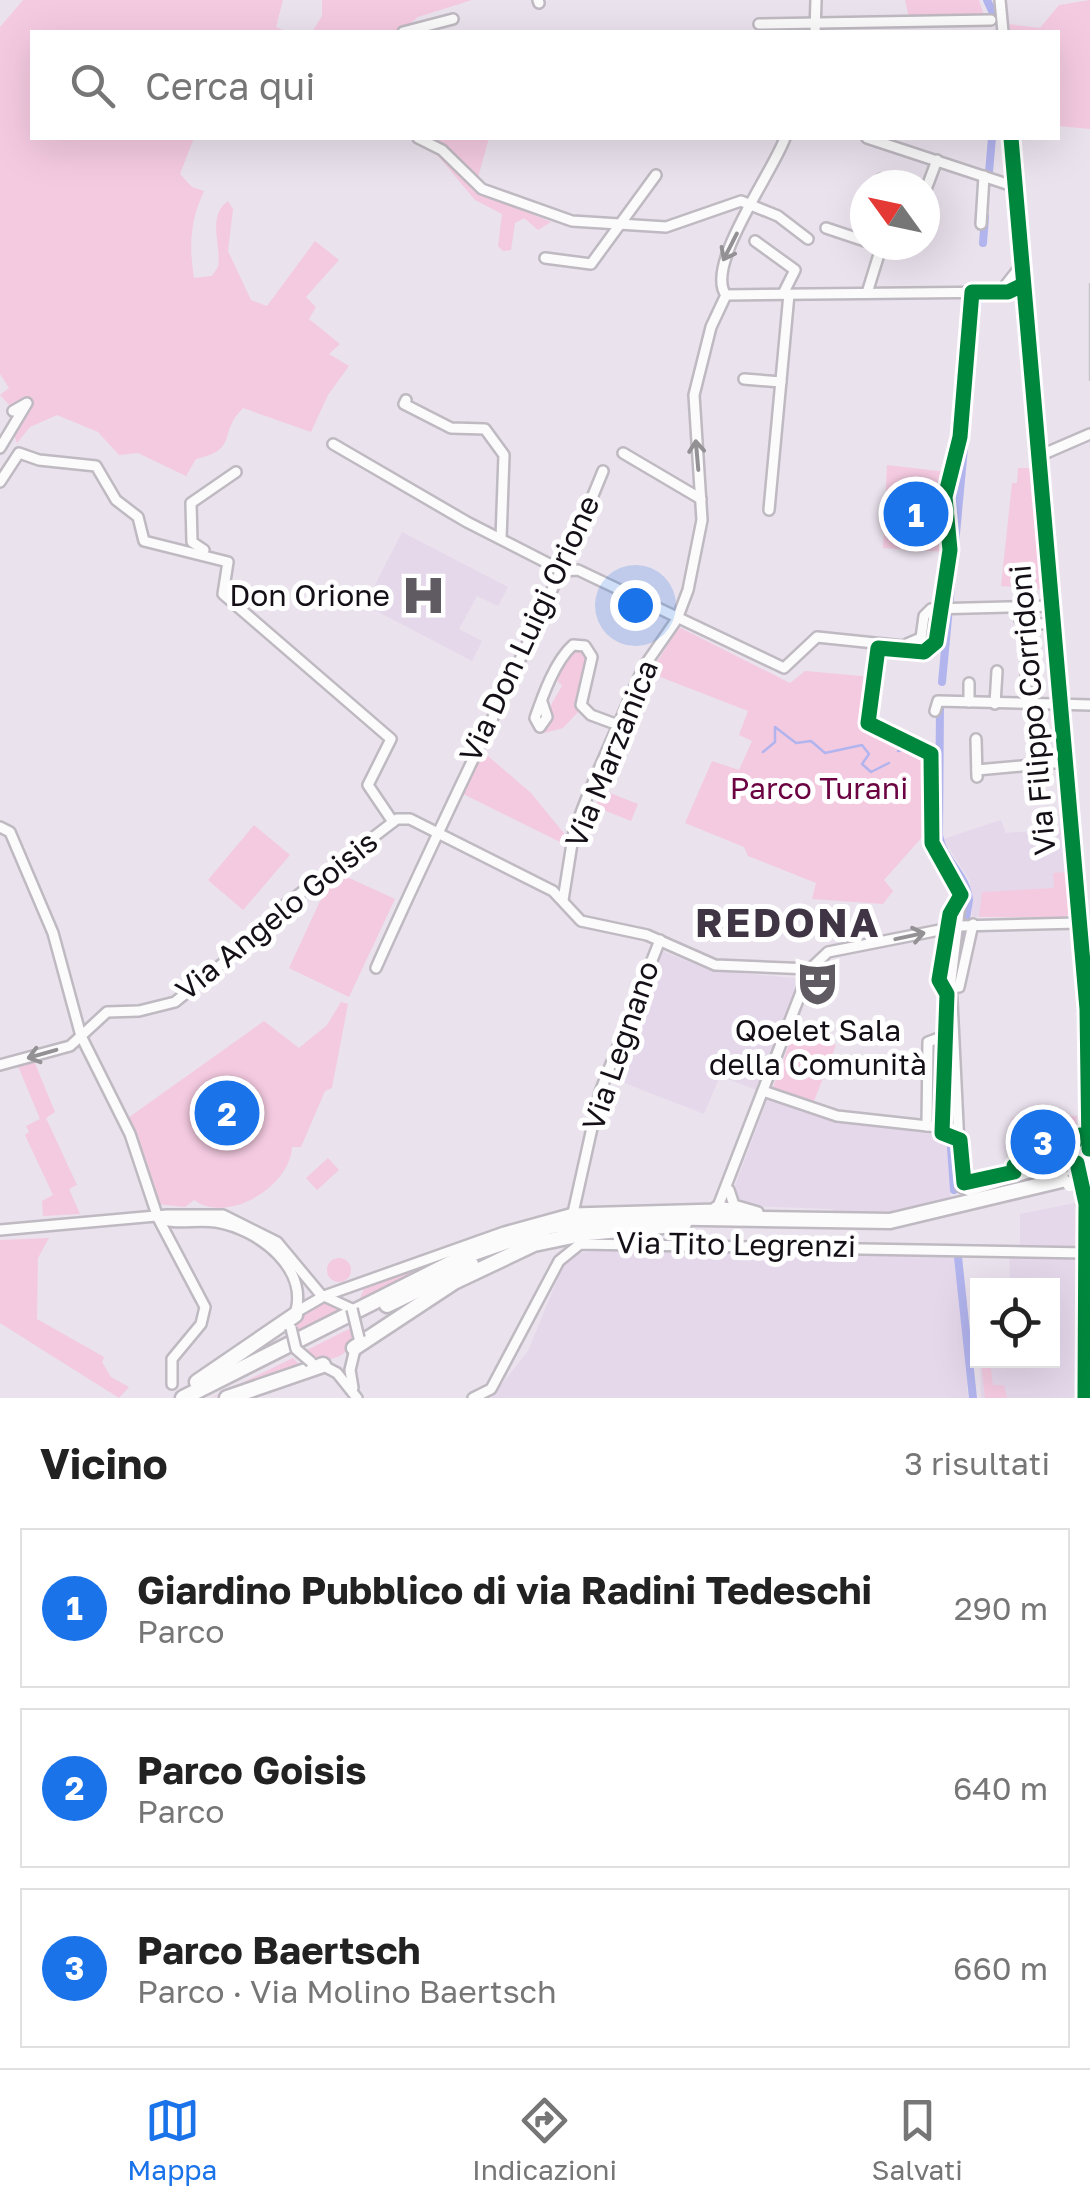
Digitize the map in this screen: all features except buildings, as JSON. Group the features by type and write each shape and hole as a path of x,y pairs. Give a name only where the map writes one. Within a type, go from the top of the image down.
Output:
{"highway":[{"path":"183,1398 452,1262 551,1226 644,1217 838,1222 920,1216 1078,1172"},
{"path":"203,1398 469,1265 530,1239 614,1224 890,1227 1078,1172"},
{"path":"717,1209 816,1215 838,1222"},
{"path":"356,1345 454,1282 534,1244 587,1233 684,1224"},
{"path":"174,1391 294,1319"},
{"path":"227,1398 321,1364"}],"street":[{"path":"816,0 816,28"},
{"path":"1000,0 1004,30"},
{"path":"410,30 453,18"},
{"path":"759,24 816,28 991,20"},
{"path":"422,140 442,150 482,189 572,221 666,226 704,217 737,202 778,216 808,239"},
{"name":"Via Marzanica","path":"563,900 574,831 648,659 676,619 694,568 702,499 694,395 711,328 726,295 721,288 721,267 784,140"},
{"path":"872,140 1016,187"},
{"path":"726,295 1015,286 1023,263 1012,140"},
{"path":"933,170 937,160"},
{"path":"545,258 591,264 656,175"},
{"path":"981,224 984,176"},
{"path":"826,228 850,236"},
{"path":"756,241 796,271 786,294 769,510"},
{"path":"867,293 877,260"},
{"name":"Via Filippo Corridoni","path":"1015,286 1039,456 1079,923 1089,1118 1086,1149 1078,1172"},
{"path":"744,378 782,382"},
{"path":"406,400 404,404 451,428 485,429 501,448 501,539"},
{"path":"0,448 28,406 13,411"},
{"path":"1039,456 1090,434"},
{"path":"333,444 563,571 578,570"},
{"path":"0,482 20,453 38,460 96,466 116,500 138,517 144,541 228,562"},
{"path":"623,453 702,499"},
{"name":"Via Don Luigi Orione","path":"436,832 563,571 603,471"},
{"path":"236,472 192,501 194,544 224,555 228,562 223,594 391,739 368,784 393,822"},
{"path":"572,546 572,561 578,570 776,667 794,662 816,636 904,645 921,638 929,610 1052,606"},
{"path":"1020,607 1026,625 1026,704"},
{"path":"1026,625 1053,623"},
{"path":"542,702 568,648 585,646 592,658 580,706 591,715 618,725"},
{"path":"995,704 997,671"},
{"path":"969,684 969,702"},
{"path":"934,710 938,700 1090,705"},
{"path":"976,739 977,774 1065,762"},
{"name":"Via Angelo Goisis","path":"0,1065 70,1046 107,1012 175,1002 243,947 281,908 393,822 406,817 553,891 563,900 567,911 581,921 660,940 690,957 728,968 810,969"},
{"path":"934,817 931,833 935,852 962,895 967,925 951,988 956,1129 963,1190 1078,1172 1090,1161"},
{"path":"0,827 10,832 52,933 81,1036 130,1134 158,1218 205,1311 201,1324 172,1358 174,1391"},
{"path":"376,968 436,832"},
{"path":"1077,900 1090,900"},
{"path":"294,1319 323,1296 504,1232 573,1212 717,1209 766,1092 810,969 828,952 967,925 1079,923"},
{"name":"Via Legnano","path":"573,1212 600,1092 660,940"},
{"path":"927,1126 928,1042 952,1033"},
{"path":"766,1092 823,1113 956,1129"},
{"path":"1085,1398 1086,1204 1090,1161"},
{"path":"1078,1172 1086,1204"},
{"path":"729,1183 734,1204 758,1212"},
{"path":"1,1229 210,1213 255,1227 285,1251 323,1296 339,1299 352,1309"},
{"path":"158,1218 218,1222 262,1240 286,1264 298,1286 296,1349 356,1394"},
{"name":"Via Tito Legrenzi","path":"473,1398 491,1388 558,1261 580,1244 1086,1252"},
{"path":"356,1394 350,1370 356,1345 352,1295 367,1282"},
{"path":"321,1364 356,1345"}],"shaded area":[{"name":"Don Orione","path":"402,532 508,587 498,606 477,596 459,629 482,641 472,661 365,605"},
{"path":"1001,820 1006,833 1064,828 1069,915 972,917 970,881 943,839"},
{"path":"662,951 709,970 794,978 801,983 759,1091 720,1076 704,1114 609,1077"},
{"path":"767,1100 827,1120 947,1136 951,1203 906,1214 844,1218 832,1209 745,1206 733,1191"},
{"path":"1090,1200 1090,1398 981,1398 980,1368 1060,1368 1060,1278 1010,1278 1009,1245 1020,1246 1020,1214"},
{"path":"610,1250 956,1256 968,1398 491,1398 528,1351 564,1263 580,1253"}],"green space":[{"path":"23,0 283,0 276,27 283,30 30,30 30,140 193,140 180,174 192,187 204,191 192,234 194,278 212,276 218,267 216,223 228,201 233,209 228,251 251,300 267,306 315,241 339,260 306,297 316,307 309,319 340,344 329,354 349,366 328,395 311,432 243,408 223,445 196,459 186,476 138,453 119,455 98,432 57,415 30,427 17,443 10,425 12,408 0,395 9,388 0,374 0,27"},
{"path":"322,0 472,0 418,17 402,30 313,30 322,16"},
{"path":"905,0 979,0 984,16 909,18"},
{"path":"1090,0 1090,129 1060,126 1060,30 1010,30 1009,24 1040,28 1059,5"},
{"path":"425,140 488,140 477,181 488,196 551,222 538,230 524,218 515,223 511,250 503,251 498,246 502,214 475,200"},
{"path":"887,465 947,472 944,502 948,552 883,548"},
{"path":"1018,468 1034,468 1043,570 1040,589 1001,586 1012,483 1017,483"},
{"name":"Parco Turani","path":"679,627 790,683 805,671 873,677 865,725 927,754 929,786 934,789 933,810 921,833 924,835 884,880 893,891 883,904 812,899 816,883 748,856 744,847 685,823 712,761 739,770 752,741 739,735 748,711 650,673"},
{"path":"572,650 584,650 589,659 576,703 578,712 563,728 544,733 552,703 562,686 557,680"},
{"path":"481,750 531,793 567,837 564,844 461,793"},
{"path":"602,790 638,804 631,821 596,807"},
{"path":"254,825 290,855 243,910 208,880"},
{"path":"334,871 395,899 349,997 289,968"},
{"path":"1067,872 1071,909 1066,917 979,917 982,892 1054,888 1053,873"},
{"path":"341,1002 348,1004 332,1088 325,1091 301,1147 292,1147 280,1176 269,1188 239,1205 223,1208 194,1200 185,1207 157,1204 125,1120 264,1021 299,1048 327,1025"},
{"path":"795,1029 836,1045 812,1106 772,1090"},
{"path":"34,1061 55,1112 46,1118 77,1185 69,1189 80,1214 43,1216 42,1201 53,1195 25,1135 29,1132 26,1126 40,1119 18,1066"},
{"path":"1077,1116 1075,1139 1066,1152 1051,1152 1014,1164 1012,1118"},
{"path":"328,1158 339,1170 317,1190 306,1178"},
{"path":"49,1238 38,1258 37,1319 104,1357 102,1362 111,1377 129,1387 119,1398 0,1323 0,1240"},
{"path":"339,1258 351,1270 339,1282 327,1270"},
{"path":"442,1260 357,1305 364,1289"},
{"path":"325,1301 346,1310 295,1335 303,1312"},
{"path":"355,1326 350,1345 338,1357 321,1359 303,1352"},
{"path":"293,1358 305,1370 211,1398"},
{"path":"982,1368 991,1368 993,1385 1004,1385 1007,1398 985,1398"}],"waterway":[{"path":"987,0 993,13"},
{"path":"988,183 992,140"},
{"path":"983,243 985,217"},
{"path":"942,682 978,299"},
{"path":"940,705 939,835 969,900 956,980"},
{"path":"763,752 775,742 775,727 796,743 811,741 825,753 862,745 869,754 862,764 871,772 889,763"},
{"path":"898,751 902,750"},
{"path":"737,797 752,780"},
{"path":"947,1058 949,1116"},
{"path":"951,1148 954,1190"},
{"path":"958,1257 973,1398"}],"tram line":[{"path":"1090,284 1090,380"}],"cycle path":[{"path":"1011,140 1087,1009 1089,1149"},
{"path":"1023,285 1008,292 972,292 960,437 945,497 950,550 936,642 924,652 878,648 868,723 931,754 932,843 961,895 950,914 939,980 947,994 942,1133 960,1140 964,1183 1014,1172 1014,1166 1046,1154 1065,1154 1080,1135 1090,1136"},
{"path":"1077,1163 1086,1204 1085,1398"}],"place":[{"name":"Giardino Pubblico di via Radini Tedeschi","path":"916,514"},
{"name":"Don Orione","path":"423,596"},
{"name":"Qoelet Sala della Comunità","path":"818,984"},
{"name":"Parco Goisis","path":"227,1113"},
{"name":"Parco Baertsch","path":"1043,1142"}],"district":[{"name":"REDONA","path":"788,923"}]}
